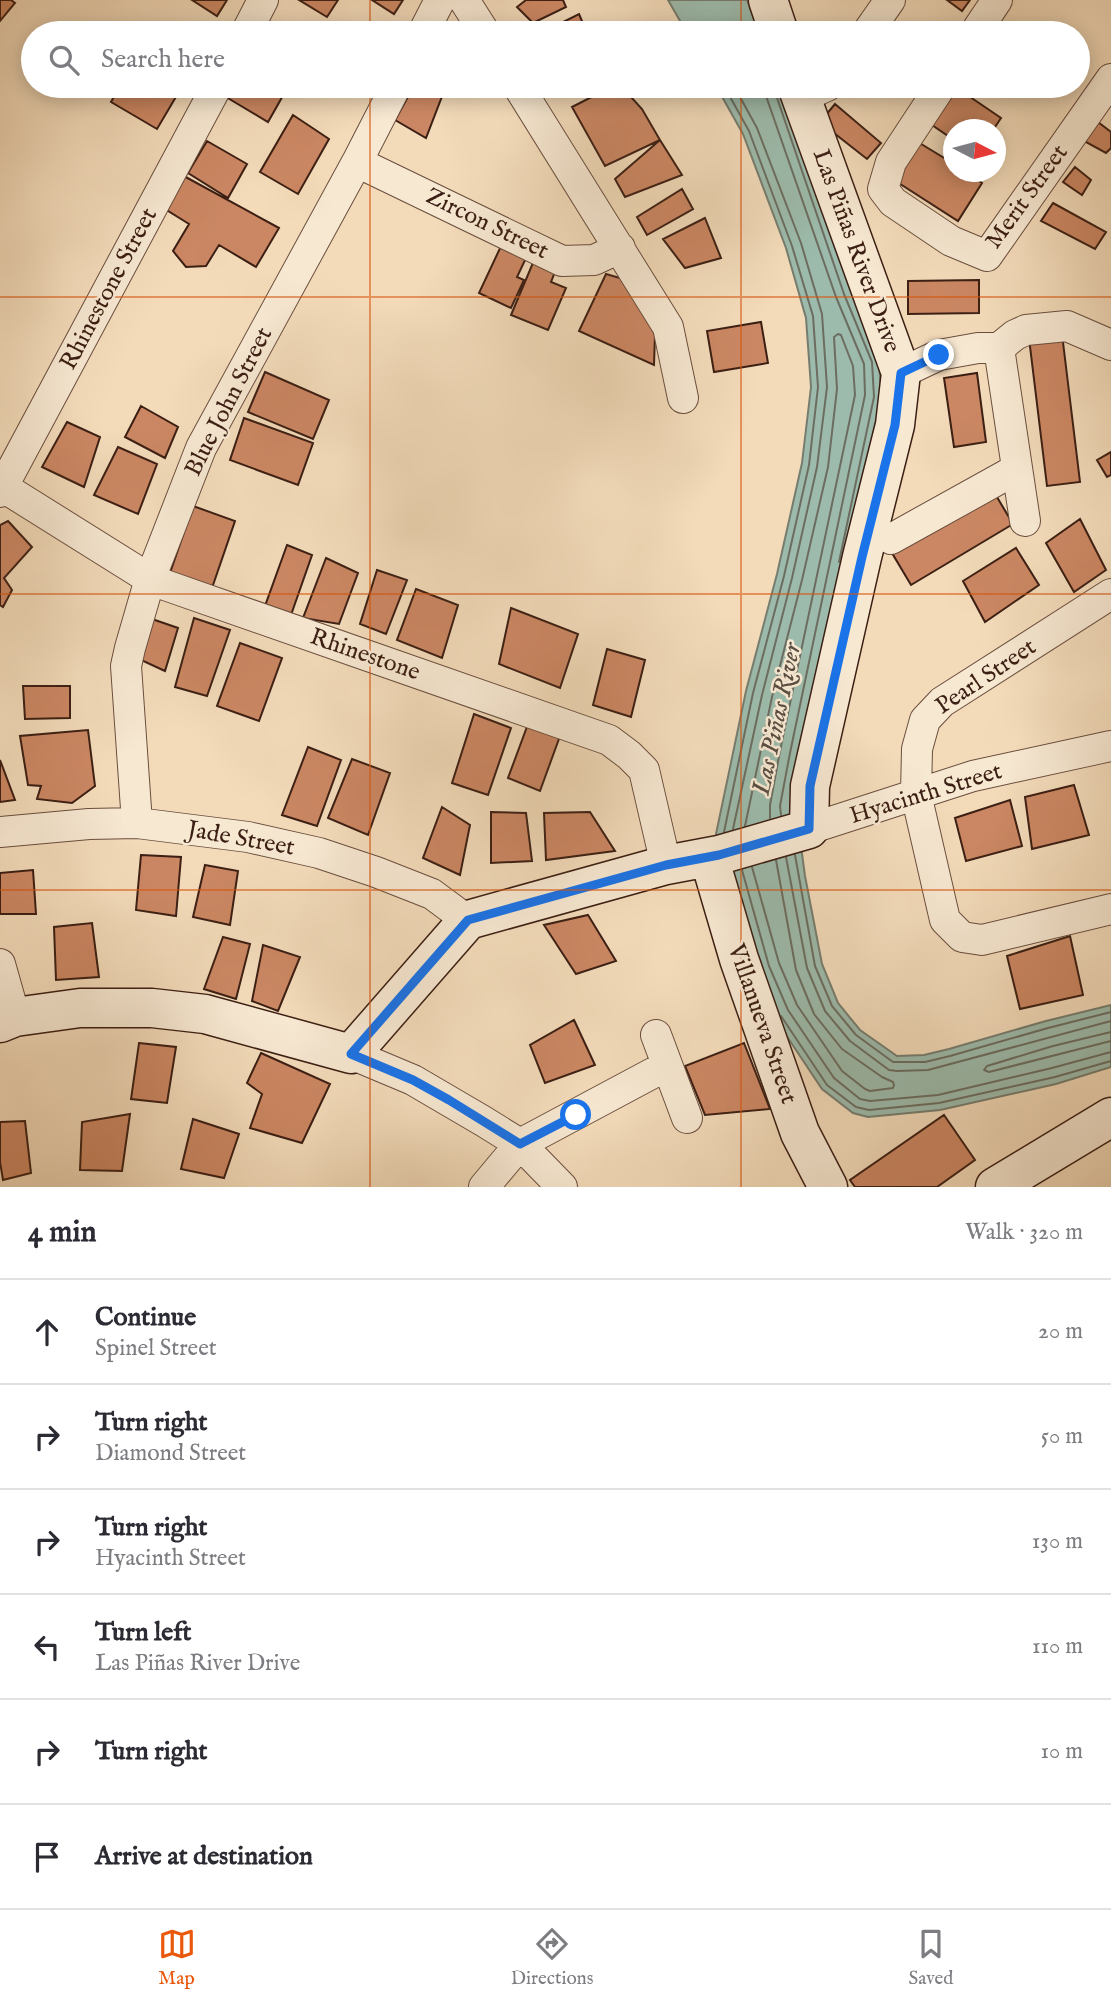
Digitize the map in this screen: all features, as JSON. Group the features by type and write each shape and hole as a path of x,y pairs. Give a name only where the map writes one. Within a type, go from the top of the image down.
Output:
{"street":[{"path":"252,21 263,0"},
{"path":"429,21 440,0"},
{"path":"464,0 477,21"},
{"path":"768,0 775,21"},
{"path":"875,21 890,0"},
{"path":"983,21 997,0"},
{"name":"Merit Street","path":"933,98 891,162 883,189 892,202 951,241 988,256 1111,79"},
{"name":"Rhinestone Street","path":"1,489 212,98"},
{"name":"Blue John Street","path":"138,823 126,666 150,579 201,447 390,98"},
{"path":"526,98 668,327 683,398"},
{"name":"Las Piñas River Drive","path":"804,830 810,786 895,425 901,373 811,98"},
{"name":"Zircon Street","path":"357,162 562,261 594,260 620,248"},
{"path":"901,373 939,355 978,348 999,348 1026,330 1067,326 1111,345"},
{"path":"999,348 1025,521"},
{"path":"891,539 1017,469"},
{"name":"Rhinestone","path":"1,489 150,579 609,740 644,770 666,865"},
{"name":"Pearl Street","path":"1111,594 942,702 925,720 919,739 916,794 945,920 962,937 982,940 1111,909"},
{"name":"Hyacinth Street","path":"467,920 666,865 714,856 973,776 1111,746"},
{"name":"Jade Street","path":"0,832 89,824 138,823 247,837 319,853 376,872 432,894 467,920"},
{"name":"Villanueva Street","path":"714,856 739,959 800,1133 828,1187"},
{"path":"351,1054 467,920"},
{"path":"0,964 8,1020 80,1008 152,1008 205,1014 351,1054 413,1080 520,1144 562,1187"},
{"path":"656,1035 687,1118"},
{"path":"484,1187 520,1144 666,1066"},
{"path":"995,1187 1111,1117"}],"water":[{"path":"668,0 747,0 755,21 680,21"},
{"name":"Las Piñas River","path":"723,98 783,98 851,292 879,361 881,397 796,809 805,876 822,964 838,1003 860,1030 897,1056 924,1055 1111,1005 1111,1067 1056,1084 940,1110 868,1117 853,1113 822,1089 774,1017 739,919 716,834 746,691 777,574 802,463 811,387 806,318 786,248 743,134"}],"building":[{"path":"0,0 11,0 15,3 0,21"},
{"path":"192,0 227,0 217,16"},
{"path":"299,0 338,0 327,17"},
{"path":"372,0 403,0 394,14"},
{"path":"526,0 563,0 566,7 537,21 531,21 517,7"},
{"path":"947,0 970,0 962,11"},
{"path":"579,14 582,21 565,21"},
{"path":"113,98 175,98 157,129 111,102"},
{"path":"228,98 282,98 268,122"},
{"path":"407,98 441,98 426,138 395,120"},
{"path":"590,98 632,98 642,109 660,140 605,166 572,107"},
{"path":"950,98 972,98 1001,118 943,119 943,132 932,125"},
{"path":"835,104 881,143 867,159 820,122"},
{"path":"293,115 329,139 298,194 260,172"},
{"path":"1098,122 1111,132 1111,148 1106,153 1084,141"},
{"path":"660,140 682,175 625,197 615,179"},
{"path":"207,141 247,164 228,198 188,173"},
{"path":"918,142 943,157 943,182 982,183 958,221 894,180"},
{"path":"1075,167 1091,180 1082,195 1063,182"},
{"path":"182,175 279,228 256,267 219,245 206,266 186,267 173,251 189,224 157,204"},
{"path":"682,189 693,209 647,235 637,217"},
{"path":"1053,203 1106,232 1095,249 1041,221"},
{"path":"705,218 721,258 685,268 663,239"},
{"path":"502,244 527,256 517,277 524,280 511,308 479,293"},
{"path":"535,258 557,267 551,282 566,288 548,330 511,315"},
{"path":"606,274 627,280 655,334 654,365 579,331"},
{"path":"979,280 979,313 908,314 908,281"},
{"path":"761,322 768,363 714,372 707,331"},
{"path":"1062,334 1080,482 1047,486 1029,338"},
{"path":"265,372 329,400 313,439 248,412"},
{"path":"977,373 986,442 954,447 944,378"},
{"path":"141,406 178,427 165,458 125,437"},
{"path":"244,418 313,443 298,485 230,460"},
{"path":"67,422 100,437 84,487 42,467"},
{"path":"118,447 157,464 138,514 94,495"},
{"path":"1111,452 1111,475 1107,477 1097,460"},
{"path":"994,492 1013,524 911,585 892,553"},
{"path":"193,506 235,521 212,588 170,573"},
{"path":"1080,519 1106,570 1074,592 1046,543"},
{"path":"8,521 32,547 4,578 12,590 3,607 0,605 0,525"},
{"path":"287,545 312,555 291,615 265,606"},
{"path":"1016,548 1039,585 985,622 963,581"},
{"path":"326,558 358,573 339,624 303,618"},
{"path":"377,570 407,580 386,634 360,624"},
{"path":"416,589 458,605 442,658 397,640"},
{"path":"511,608 578,634 560,688 499,664"},
{"path":"194,618 230,630 207,696 175,687"},
{"path":"152,619 178,628 165,671 141,660"},
{"path":"240,643 282,658 259,721 217,706"},
{"path":"607,649 645,660 631,717 593,705"},
{"path":"23,686 70,686 70,718 25,719"},
{"path":"474,714 511,728 488,795 452,783"},
{"path":"528,724 560,736 540,791 508,778"},
{"path":"88,730 95,786 72,803 37,799 41,786 28,785 20,736"},
{"path":"308,747 341,760 317,826 282,815"},
{"path":"352,759 390,773 368,835 328,818"},
{"path":"0,760 15,800 0,802"},
{"path":"1074,785 1089,835 1032,849 1025,797"},
{"path":"1010,800 1022,846 966,861 955,818"},
{"path":"442,807 470,825 460,875 423,858"},
{"path":"491,812 526,813 532,861 491,863"},
{"path":"590,812 615,851 546,860 544,813"},
{"path":"141,855 181,857 176,916 136,910"},
{"path":"205,865 238,871 230,925 193,917"},
{"path":"33,870 36,914 0,914 0,873"},
{"path":"588,915 616,961 576,974 544,925"},
{"path":"92,923 99,977 56,980 54,927"},
{"path":"1070,936 1083,995 1020,1009 1007,956"},
{"path":"223,937 250,944 236,999 204,989"},
{"path":"263,945 300,957 278,1011 252,1001"},
{"path":"574,1020 595,1065 545,1083 530,1045"},
{"path":"139,1043 176,1047 167,1103 131,1099"},
{"path":"744,1043 770,1109 705,1115 685,1066"},
{"path":"261,1053 330,1084 302,1143 250,1128 262,1094 247,1083"},
{"path":"130,1114 122,1171 80,1170 82,1122"},
{"path":"944,1115 975,1160 937,1187 855,1187 850,1180"},
{"path":"193,1119 239,1134 224,1178 181,1169"},
{"path":"25,1121 31,1173 3,1180 0,1122"}],"route":[{"path":"576,1115 520,1144 413,1080 351,1054 468,920 809,829 810,786 895,425 901,373 939,355"}]}
